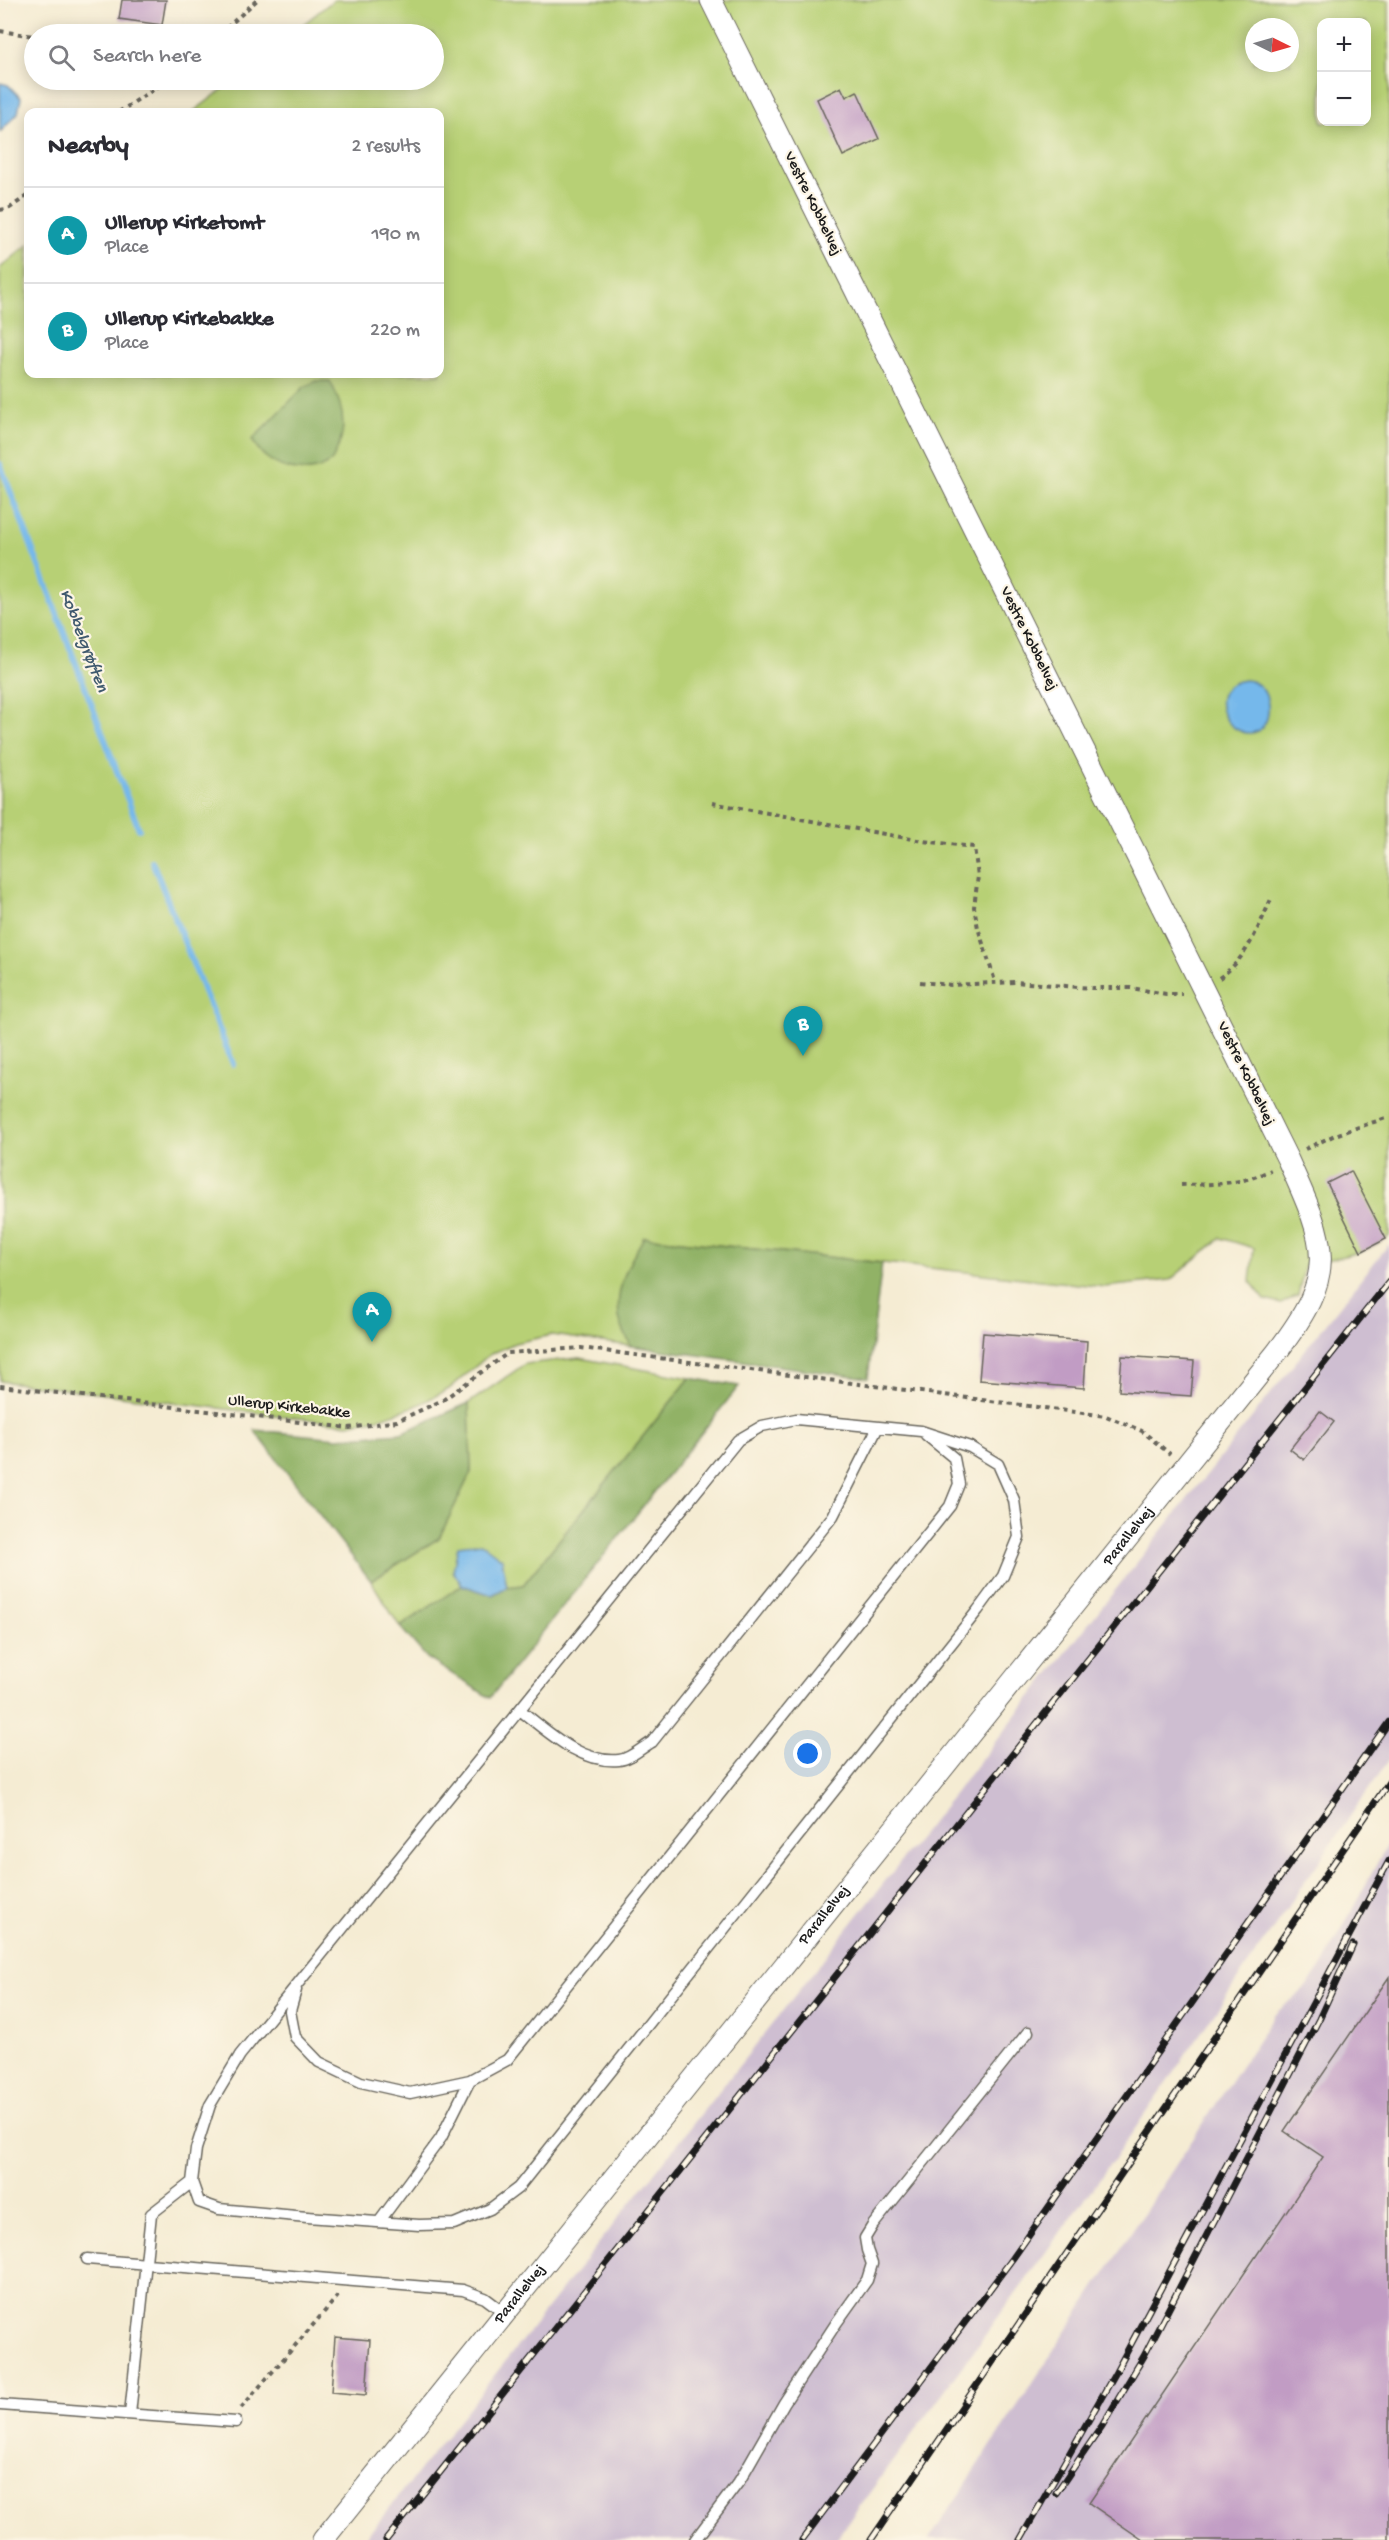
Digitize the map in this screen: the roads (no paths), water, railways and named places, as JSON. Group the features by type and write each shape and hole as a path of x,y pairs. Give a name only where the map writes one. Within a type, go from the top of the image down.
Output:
{"street":[{"name":"Vestre Kobbelvej","path":"711,0 1288,1160 1318,1235 1320,1266 1318,1284"},
{"name":"Parallelvej","path":"323,2540 1185,1467 1299,1323 1310,1305 1318,1284"}],"lane":[{"path":"796,1419 878,1427 921,1431 970,1448 998,1464 1014,1500 1019,1537 1003,1576 518,2188 490,2208 454,2224 418,2225 219,2210 199,2202 192,2182 196,2149 210,2105 240,2055 738,1440 762,1426 796,1419"},
{"path":"520,1710 556,1738 591,1758 621,1760 652,1742 833,1516 878,1427"},
{"path":"299,1983 290,2011 295,2037 319,2062 361,2082 410,2093 471,2080 507,2060 950,1506 959,1484 954,1458 921,1431"},
{"path":"695,2540 740,2480 784,2403 867,2280 872,2264 866,2238 873,2225 1028,2032"},
{"path":"379,2222 441,2138 471,2080"},
{"path":"130,2414 151,2214 192,2182"},
{"path":"87,2259 463,2290 485,2298 505,2313"},
{"path":"0,2405 233,2422"}],"water":[{"path":"0,83 8,85 21,98 18,113 0,132"},
{"path":"1245,680 1255,683 1262,689 1268,706 1268,716 1264,724 1259,730 1251,733 1232,726 1221,709 1224,691 1232,684"},
{"path":"481,1543 502,1559 507,1587 492,1595 462,1585 453,1571 458,1546"}],"waterway":[{"name":"Kobbelgrøften","path":"0,464 139,829"},
{"name":"Kobbelgrøften","path":"152,861 233,1064"}],"railway":[{"path":"386,2540 1389,1282"},
{"path":"802,2540 1013,2258 1389,1722"},
{"path":"871,2540 1389,1782"},
{"path":"1020,2540 1116,2372 1389,1861"},
{"path":"1056,2493 1102,2426 1144,2356 1319,2019 1353,1945"}],"place":[{"name":"Ullerup Kirkebakke","path":"803,1056"},
{"name":"Ullerup Kirketomt","path":"372,1342"}]}
